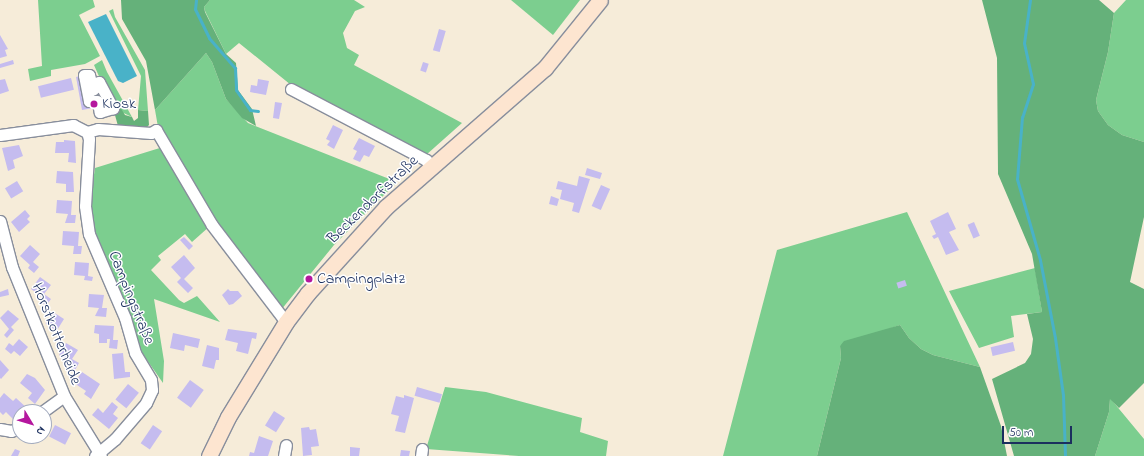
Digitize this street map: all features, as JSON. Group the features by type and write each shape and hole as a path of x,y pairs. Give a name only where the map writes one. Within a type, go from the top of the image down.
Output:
{"street":[{"name":"Beckendorfstraße","path":"209,456 228,417 286,322 344,251 386,207 545,68 600,0"},
{"path":"291,89 426,160 431,167"},
{"path":"0,135 64,125 73,125 87,132 98,129 151,133 156,130 212,225 286,322"},
{"name":"Campingstraße","path":"87,132 90,146 85,206 89,234 125,318 135,353 151,380 152,390 146,403 120,433 98,455"},
{"name":"Horstkotterheide","path":"0,221 15,275 64,396 98,455"},
{"path":"52,405 64,396"},
{"path":"0,429 12,431"}],"green space":[{"path":"38,0 93,0 95,7 79,15 100,56 85,64 51,70 51,76 30,81 28,69 42,66"},
{"path":"121,0 210,0 204,7 205,12 226,54 236,63 238,90 252,109 256,126 242,118 226,99 212,62 206,53 155,110 146,61 122,19"},
{"path":"210,0 354,0 365,7 355,11 343,33 347,48 359,55 354,65 462,123 426,155 291,85 239,43 226,54 205,11 204,7"},
{"path":"511,0 580,0 553,35"},
{"path":"982,0 1099,0 1114,13 1108,52 1096,100 1098,111 1108,125 1122,135 1144,142 1144,217 1130,282 1144,289 1144,383 1119,408 1110,399 1109,412 1095,456 1014,456 992,379 1025,363 1031,354 1033,339 1027,314 1042,312 1032,254 998,174 997,58"},
{"path":"1126,0 1144,0 1144,142 1122,135 1108,125 1098,111 1096,100 1108,52 1114,13"},
{"path":"113,9 115,17 145,70 148,111 138,110 141,76 109,11"},
{"path":"206,53 212,62 226,99 248,123 397,182 334,245 281,310 214,224 158,127 155,110"},
{"path":"102,60 132,117 113,108 94,65"},
{"path":"120,107 125,115 132,117 134,121 138,118 138,110 148,111 149,125 146,128 118,126 113,108"},
{"path":"163,147 210,226 192,242 185,234 158,256 161,260 151,270 179,300 184,303 197,296 220,322 154,299 164,361 163,383 142,353 100,253 91,223 90,201 95,168"},
{"path":"907,212 980,367 933,355 921,349 909,338 900,325 840,346 841,358 817,456 723,456 777,250"},
{"path":"1035,268 1042,312 1011,316 1014,337 979,348 949,291"},
{"path":"900,325 909,338 921,349 933,355 980,367 1001,426 1007,456 817,456 841,358 840,346 844,341"},
{"path":"445,387 486,392 582,418 580,432 608,441 606,456 519,456 426,449"},
{"path":"1110,398 1144,439 1144,456 1095,456 1109,412"}],"water":[{"path":"106,14 137,76 123,83 118,81 88,22"}],"building":[{"path":"439,29 446,31 440,52 433,50"},
{"path":"0,35 8,49 5,50 7,56 0,58"},
{"path":"13,60 14,64 0,68 0,64"},
{"path":"423,62 429,64 426,72 420,71"},
{"path":"84,75 93,100 99,107 82,110 76,77"},
{"path":"71,78 74,90 41,98 38,86"},
{"path":"5,79 9,91 0,94 0,80"},
{"path":"258,79 269,81 266,95 250,92 251,85 257,86"},
{"path":"275,102 282,103 279,119 273,118"},
{"path":"333,125 343,130 334,149 327,145 330,141 326,139"},
{"path":"359,138 375,146 369,157 364,155 360,162 353,159 357,151 353,149"},
{"path":"64,140 75,141 76,163 68,162 69,153 55,153 56,142 64,142"},
{"path":"19,145 23,156 13,160 15,168 8,171 2,148"},
{"path":"587,168 602,173 600,179 585,175"},
{"path":"57,171 73,172 74,192 66,192 66,184 56,183"},
{"path":"579,176 590,179 579,213 572,211 574,203 560,199 562,190 556,189 558,181 577,186"},
{"path":"17,181 23,191 11,198 5,188"},
{"path":"601,185 610,189 601,210 592,206"},
{"path":"551,196 559,199 557,206 549,204"},
{"path":"57,200 72,201 71,215 76,215 75,223 65,223 68,214 56,213"},
{"path":"25,210 30,216 27,219 30,222 19,232 11,222"},
{"path":"948,212 956,229 949,232 959,250 946,255 938,237 934,239 932,236 936,234 930,221"},
{"path":"974,222 980,236 973,239 968,225"},
{"path":"63,231 79,232 78,246 82,246 81,254 73,254 74,246 62,245"},
{"path":"184,237 193,246 189,250 180,240"},
{"path":"30,245 40,254 33,262 39,267 34,273 28,268 30,265 20,256"},
{"path":"184,255 195,268 184,279 193,288 188,293 177,282 181,278 171,267"},
{"path":"75,262 89,263 88,276 93,277 92,281 84,280 85,276 74,275"},
{"path":"40,277 51,285 44,294 51,299 46,306 40,301 42,297 31,289"},
{"path":"905,280 907,286 898,288 896,283"},
{"path":"8,289 9,295 0,297 0,292"},
{"path":"228,289 230,291 238,291 242,296 233,304 229,305 222,295"},
{"path":"89,294 104,295 102,308 107,308 106,317 95,316 99,308 88,307"},
{"path":"8,310 19,319 11,327 14,330 7,338 4,335 9,329 0,318"},
{"path":"53,312 64,319 57,331 46,324"},
{"path":"95,325 114,326 113,340 118,340 117,349 109,348 110,339 107,339 107,343 99,343 99,334 94,333"},
{"path":"228,329 257,333 256,339 252,338 248,354 236,351 238,343 225,340"},
{"path":"173,333 200,339 198,348 185,345 184,351 170,348"},
{"path":"19,339 28,347 20,356 14,351 11,354 5,349 9,343 13,346"},
{"path":"1013,342 1015,351 993,356 991,347"},
{"path":"66,343 78,350 72,359 79,363 75,370 68,366 71,362 59,355"},
{"path":"207,345 219,348 219,360 216,360 214,369 202,366"},
{"path":"123,353 125,372 130,372 130,377 114,379 112,354"},
{"path":"0,360 9,370 1,379 0,378"},
{"path":"82,372 100,384 91,399 84,394 86,391 74,383"},
{"path":"27,374 35,378 45,390 35,404 28,398 32,393 20,383"},
{"path":"190,380 204,390 191,408 177,398"},
{"path":"128,384 139,393 126,408 115,400"},
{"path":"417,387 442,394 440,403 415,396"},
{"path":"4,393 13,401 16,398 23,404 12,404 12,418 6,412 3,415 0,412 0,398"},
{"path":"404,395 414,398 405,433 395,431 399,416 391,414 396,396 404,398"},
{"path":"112,402 118,407 113,414 118,418 109,429 92,415 98,408 103,413"},
{"path":"274,411 285,418 276,432 265,425"},
{"path":"55,425 71,433 65,445 52,438 52,431"},
{"path":"153,425 162,431 150,449 141,443"},
{"path":"309,427 310,430 316,429 319,446 311,447 312,455 303,456 301,428"},
{"path":"259,436 273,441 268,456 249,456 250,452 254,453"},
{"path":"350,447 360,448 359,456 350,456"},
{"path":"15,449 20,451 18,456 11,456"},
{"path":"401,450 410,451 409,456 400,456"}],"waterway":[{"path":"196,0 195,9 209,38 235,68 236,90 250,110 258,111"},
{"path":"1030,0 1024,43 1033,84 1022,117 1017,179 1040,260 1055,338 1063,395 1065,456"}],"place":[{"name":"Kiosk","path":"94,104"},
{"name":"Campingplatz","path":"309,279"}]}
